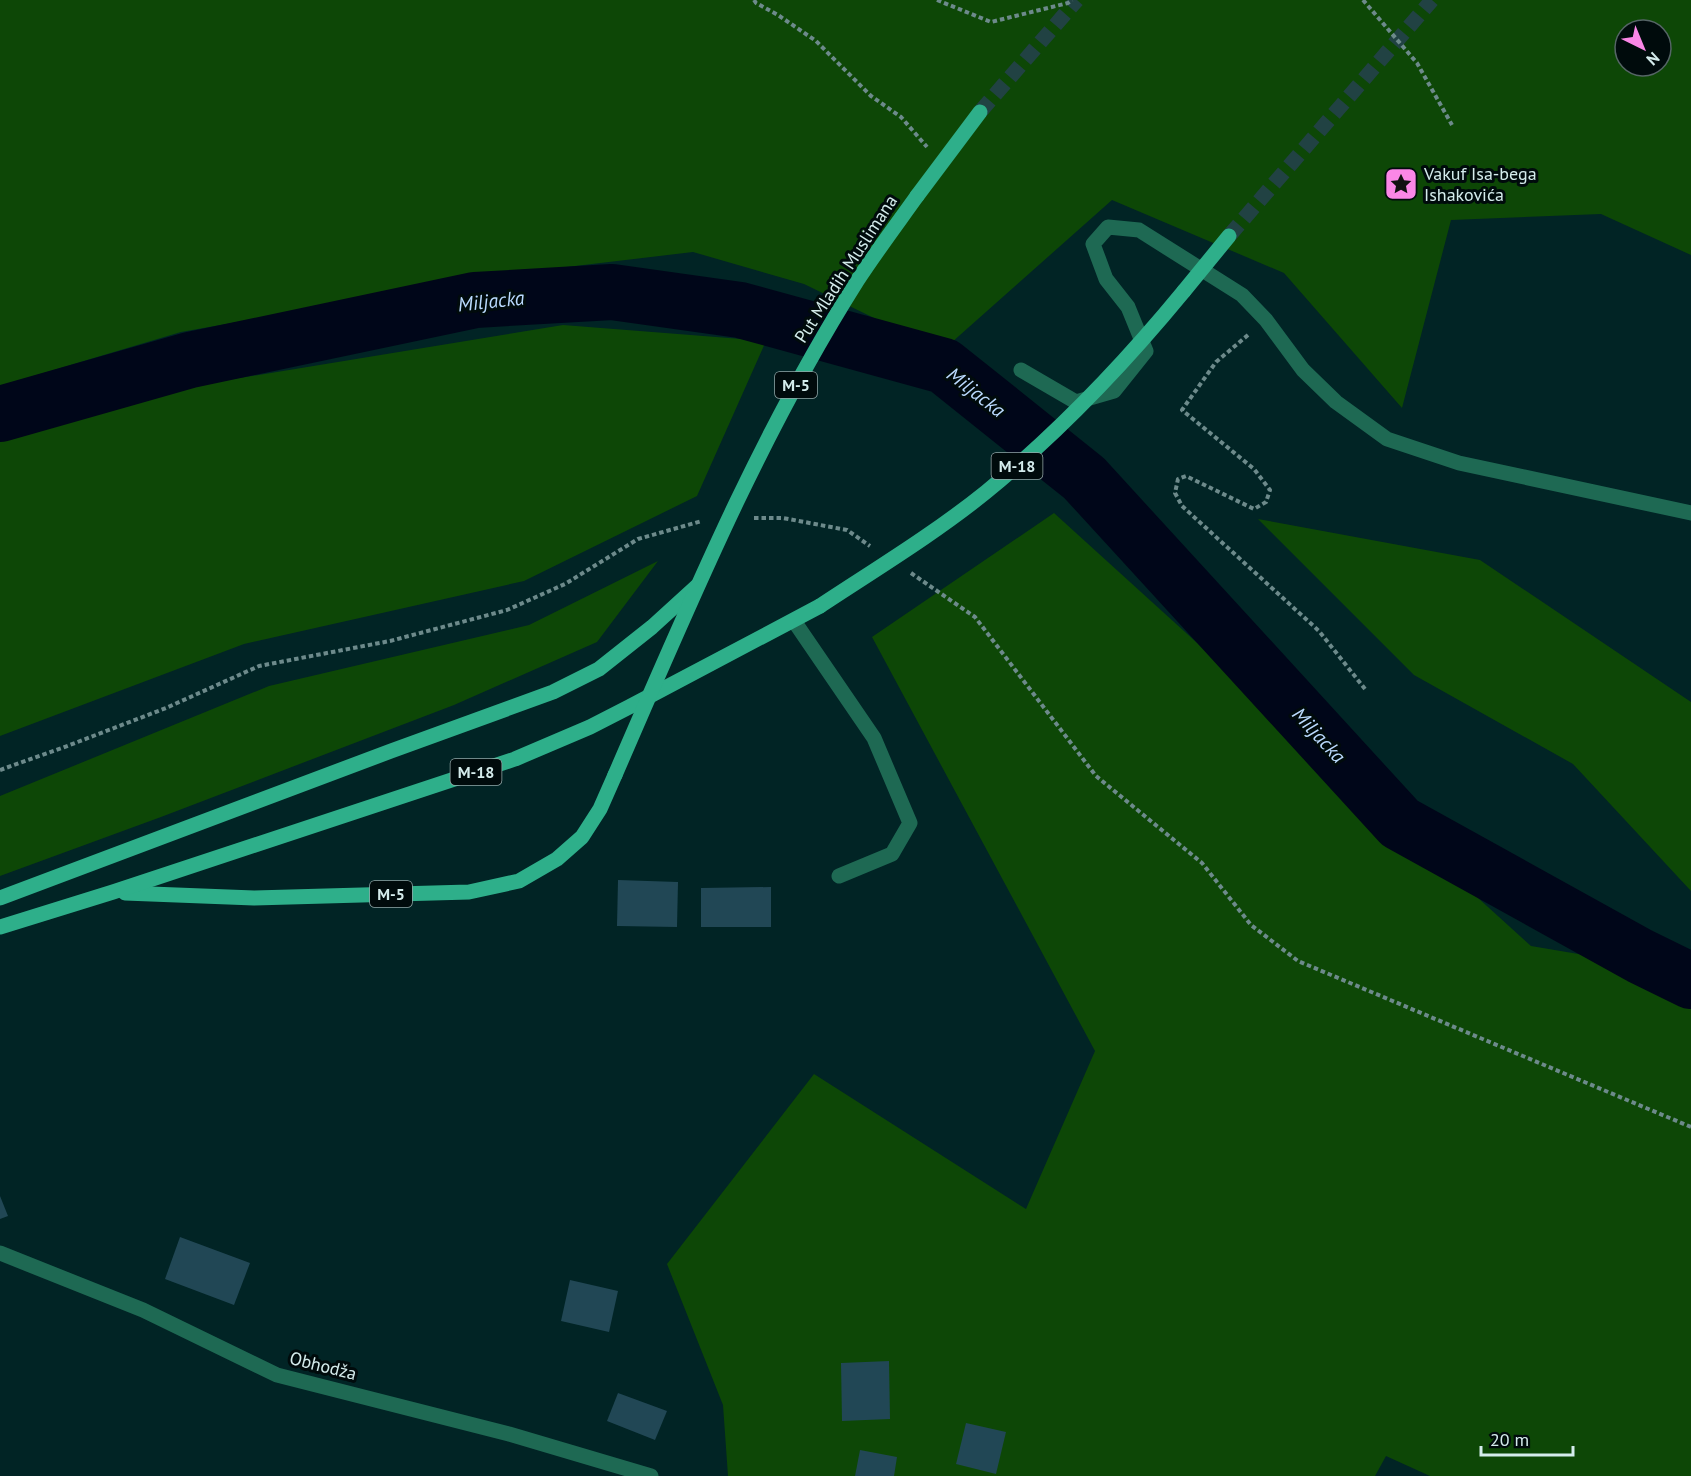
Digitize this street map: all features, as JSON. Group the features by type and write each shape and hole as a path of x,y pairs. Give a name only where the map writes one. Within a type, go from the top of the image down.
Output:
{"main road":[{"name":"Put Mladih Muslimana","path":"698,586 750,474 796,385 858,280 980,112"},
{"name":"M-18","path":"113,892 514,759 590,727 820,606 935,530 1026,458 1096,391 1147,336 1229,236"},
{"name":"M-5","path":"0,898 554,692 599,669 698,586"},
{"name":"M-5","path":"0,927 113,892 254,897 469,892 519,881 557,859 582,837 600,809 698,586"}],"street":[{"path":"1022,370 1076,402 1114,391 1146,351 1128,307 1106,279 1093,244 1108,227 1139,230 1242,295 1266,320 1303,370 1336,402 1387,439 1459,463 1691,513"},
{"path":"794,621 874,738 909,823 892,854 838,876"},
{"name":"Obhodža","path":"0,1253 143,1310 277,1375 509,1434 651,1476"}],"path":[{"path":"754,0 816,41 871,96 902,117 941,164"},
{"path":"937,0 991,22 1068,3 1072,0"},
{"path":"1362,0 1417,63 1452,125"},
{"path":"1266,320 1216,362 1182,410 1254,469 1270,490 1266,502 1254,509 1186,476 1178,479 1175,493 1182,506 1319,631 1365,688"}],"green space":[{"path":"0,0 1691,0 1691,255 1601,214 1451,220 1402,408 1284,273 1112,200 942,351 804,284 693,252 507,274 181,332 0,386"},
{"path":"563,325 766,341 697,496 524,581 244,644 0,736 0,441 197,385"},
{"path":"1054,513 1531,946 1691,973 1691,1476 1430,1476 1386,1456 1375,1476 728,1476 723,1405 667,1264 814,1074 1026,1209 1095,1051 872,637"},
{"path":"1258,519 1480,560 1691,702 1691,891 1573,764 1414,675"},
{"path":"658,561 597,642 454,705 0,876 0,796 269,686 529,625"}],"building":[{"path":"618,880 678,882 677,927 617,926"},
{"path":"771,887 771,927 701,927 701,888"},
{"path":"0,1196 8,1216 0,1219"},
{"path":"180,1237 250,1263 234,1305 165,1279"},
{"path":"570,1280 618,1291 609,1332 561,1321"},
{"path":"889,1361 890,1419 842,1421 841,1363"},
{"path":"618,1393 667,1411 655,1440 607,1421"},
{"path":"966,1423 1006,1432 996,1474 956,1464"},
{"path":"860,1450 897,1457 894,1476 855,1476"}],"waterway":[{"name":"Miljacka","path":"0,414 190,360 475,300 612,292 740,310 944,366 1084,478 1400,823 1640,956 1691,981"}],"tunnel":[{"path":"980,112 1077,0"},
{"path":"1229,236 1432,0"}],"place":[{"name":"Vakuf Isa-bega Ishakovića","path":"1401,184"}]}
